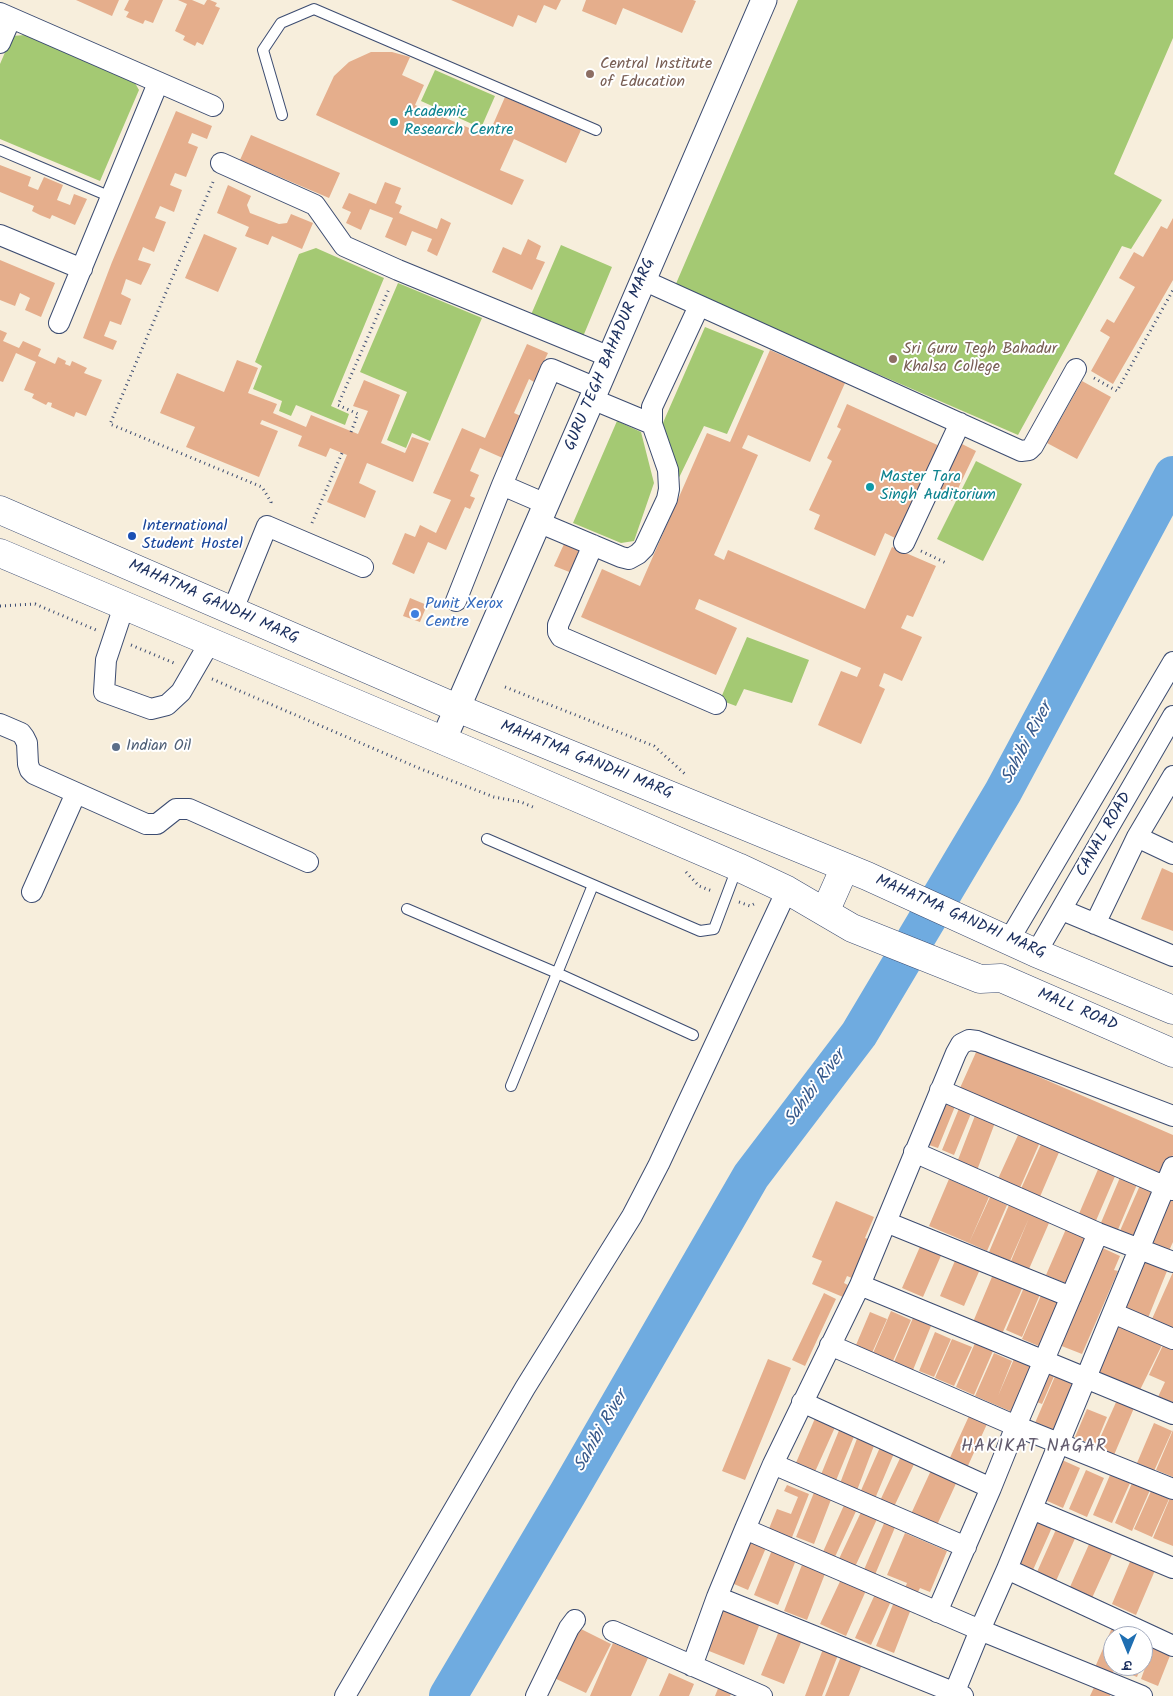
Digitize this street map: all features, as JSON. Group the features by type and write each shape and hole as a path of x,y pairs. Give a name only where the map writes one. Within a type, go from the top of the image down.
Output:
{"main road":[{"name":"MAHATMA GANDHI MARG","path":"0,510 457,708 856,871 1036,953 1173,1010"},
{"path":"0,554 738,867 787,890 825,912 856,871"},
{"name":"MALL ROAD","path":"825,912 852,928 980,979 1001,978 1173,1053"}],"street":[{"name":"GURU TEGH BAHADUR MARG","path":"443,741 764,0"},
{"path":"0,43 5,16 213,106"},
{"path":"59,323 158,83"},
{"path":"221,163 315,205 344,246 610,357"},
{"path":"0,235 82,269"},
{"path":"644,280 1021,451 1029,450 1033,446 1076,369"},
{"path":"502,485 593,545 621,558 629,558 638,554 644,548 669,489 668,470 652,424 652,407 699,306"},
{"path":"456,601 551,369 652,424"},
{"path":"904,543 960,423"},
{"path":"232,612 267,526 363,566"},
{"path":"593,545 558,625 558,632 561,637 716,704"},
{"path":"124,606 106,660 104,692 151,709 167,704 182,692 210,642"},
{"path":"1001,936 1173,662"},
{"name":"CANAL ROAD","path":"1036,953 1173,716"},
{"path":"0,724 21,733 24,737 27,742 28,764 34,774 76,793 151,825 157,824 176,809 189,809 308,862"},
{"path":"1095,924 1137,837 1173,776"},
{"path":"32,892 76,793"},
{"path":"1137,837 1173,854"},
{"path":"345,1696 525,1388 632,1216 787,890"},
{"path":"1062,910 1173,956"},
{"path":"692,1666 717,1597 773,1464 860,1285 940,1090 956,1053 962,1044 970,1040 976,1041 1173,1116"},
{"path":"940,1090 1169,1188"},
{"path":"914,1152 1098,1233 1173,1262"},
{"path":"717,1597 957,1695 980,1630 1032,1509 1139,1248 1169,1188 1173,1167"},
{"path":"886,1222 1071,1296"},
{"path":"937,1612 1098,1233"},
{"path":"860,1285 1173,1414"},
{"path":"1113,1313 1173,1339"},
{"path":"830,1345 1016,1426 1173,1489"},
{"path":"802,1402 991,1488"},
{"path":"773,1464 966,1547"},
{"path":"1032,1509 1173,1568"},
{"path":"745,1529 937,1612 1142,1696"},
{"path":"1007,1569 1173,1646"},
{"path":"536,1696 569,1628 575,1620"},
{"path":"613,1631 762,1696"}],"lane":[{"path":"282,115 263,50 281,23 314,9 596,130"},
{"path":"0,150 111,197"},
{"path":"487,839 700,931 714,929 738,867"},
{"path":"511,1086 593,885"},
{"path":"407,909 558,973 693,1035"}],"path":[{"path":"221,163 110,424 262,488 271,502 267,526"},
{"path":"351,432 358,414 338,405 398,270"},
{"path":"1076,369 1117,391 1173,290"},
{"path":"304,542 342,453"},
{"path":"904,543 946,563"},
{"path":"0,606 35,604 421,769 494,796 521,802 539,810"},
{"path":"505,688 654,746 688,778"},
{"path":"684,869 699,886 750,906 787,890"}],"green space":[{"path":"798,0 1173,0 1173,38 1114,174 1162,200 1131,249 1122,246 1018,435 675,286"},
{"path":"25,35 135,83 139,90 100,181 0,139 0,64 12,36"},
{"path":"435,70 495,96 481,128 421,101"},
{"path":"561,245 612,267 582,339 530,317"},
{"path":"316,248 384,278 331,406 349,414 345,425 296,405 291,416 279,411 282,401 253,389 262,366 255,362 299,254"},
{"path":"398,283 482,318 430,441 412,433 406,448 387,440 407,392 360,372"},
{"path":"705,327 764,351 727,434 704,426 675,486 662,425"},
{"path":"617,421 641,432 654,483 634,541 621,543 573,523"},
{"path":"976,461 1022,484 983,561 937,539"},
{"path":"747,637 809,660 792,703 744,689 736,706 720,700"}],"building":[{"path":"76,0 119,0 112,16"},
{"path":"129,0 163,0 153,23 145,20 143,24 126,17 129,12 124,10"},
{"path":"178,0 192,0 204,5 207,0 210,0 217,3 215,6 220,8 203,45 197,42 195,46 183,40 185,36 175,31 187,4"},
{"path":"451,0 561,0 556,10 544,5 536,23 518,15 513,27"},
{"path":"586,0 696,1 682,33 623,8 616,25 582,11"},
{"name":"Academic Research Centre","path":"371,52 392,52 410,57 402,75 424,85 415,105 488,136 505,97 581,130 566,163 514,139 500,170 524,180 512,205 316,115 334,76 349,62"},
{"path":"176,111 212,126 207,139 192,133 188,143 198,147 186,177 175,173 170,185 182,190 174,212 160,206 155,218 166,222 154,252 143,247 138,260 151,264 141,285 126,279 121,294 131,299 121,325 110,321 104,336 117,341 113,350 83,338 112,262"},
{"path":"251,135 340,173 329,198 240,160"},
{"path":"0,165 31,177 28,186 38,190 44,177 63,185 57,200 70,205 74,194 87,199 75,225 52,215 50,219 40,215 32,211 34,206 0,192"},
{"path":"385,182 401,188 395,203 402,206 399,213 437,229 441,218 451,223 437,256 427,251 432,239 412,231 406,246 385,237 393,218 370,209 361,230 346,223 351,212 342,208 349,193 376,204"},
{"path":"228,185 251,196 247,205 250,213 279,224 287,223 291,214 313,223 302,249 272,236 268,245 245,236 249,227 217,213"},
{"path":"1173,218 1173,280 1113,384 1091,371 1110,337 1100,331 1107,319 1114,323 1135,287 1119,278 1134,252 1143,257 1161,226 1167,229"},
{"path":"204,234 237,248 218,292 185,278"},
{"path":"528,239 541,246 536,259 545,262 532,290 492,272 503,247 521,255"},
{"path":"0,260 55,283 41,317 25,310 30,298 20,293 15,306 0,300"},
{"path":"0,330 7,333 3,341 19,348 23,341 41,349 38,356 55,364 58,357 66,361 65,364 70,366 72,361 87,368 84,373 102,380 86,416 76,412 74,417 51,407 52,403 48,402 46,405 32,398 34,394 24,390 36,362 16,353 3,382 0,381"},
{"path":"527,344 548,353 534,382 529,379 514,413 523,417 505,459 480,448 470,471 479,475 470,496 475,498 470,509 465,507 446,550 428,542 414,574 392,564 405,533 415,537 420,525 436,533 451,500 433,493 462,428 485,438"},
{"path":"770,350 845,383 810,462 748,435 742,448 758,455 714,555 724,560 728,550 865,609 892,547 936,566 913,617 907,615 901,628 922,637 902,681 884,673 879,686 885,689 861,744 818,725 841,671 857,677 861,668 699,599 695,609 737,628 716,675 581,617 602,569 640,586 707,433 730,442"},
{"path":"237,360 258,368 248,393 277,404 273,413 306,427 311,415 358,434 368,411 353,406 364,380 400,395 381,443 405,453 412,437 429,443 413,482 367,463 359,483 376,491 365,518 327,502 347,455 330,448 326,457 298,446 302,436 262,420 260,424 278,431 259,477 186,447 195,427 160,413 177,373 224,392"},
{"path":"1082,381 1111,397 1077,459 1047,443"},
{"name":"Master Tara Singh Auditorium","path":"847,404 944,448 897,539 885,533 875,556 814,529 820,515 809,510 832,461 827,458 841,429 837,427"},
{"path":"956,441 976,451 952,501 932,492"},
{"path":"564,544 581,552 572,573 554,566"},
{"path":"410,598 427,605 420,622 403,616"},
{"path":"1162,868 1173,873 1173,931 1141,919"},
{"path":"977,1050 1173,1135 1173,1155 1164,1176 960,1088"},
{"path":"941,1098 956,1104 938,1148 923,1143"},
{"path":"960,1106 972,1111 954,1155 942,1150"},
{"path":"976,1113 996,1120 976,1173 956,1165"},
{"path":"1019,1133 1040,1142 1019,1190 997,1181"},
{"path":"1042,1142 1060,1150 1039,1199 1020,1191"},
{"path":"1099,1167 1116,1174 1095,1223 1078,1216"},
{"path":"1121,1175 1138,1182 1117,1232 1100,1225"},
{"path":"949,1179 989,1197 969,1243 929,1226"},
{"path":"1141,1183 1160,1191 1138,1240 1119,1233"},
{"path":"1170,1195 1173,1196 1173,1242 1168,1253 1149,1244"},
{"path":"990,1197 1007,1205 987,1251 969,1243"},
{"path":"836,1201 874,1217 865,1238 868,1239 852,1278 847,1276 844,1283 848,1285 843,1297 812,1284 822,1261 812,1257"},
{"path":"1009,1205 1049,1223 1029,1269 1011,1261 1029,1218 1010,1261 989,1252"},
{"path":"1066,1229 1090,1239 1070,1285 1046,1275"},
{"path":"922,1242 943,1251 923,1297 902,1288"},
{"path":"1096,1245 1120,1256 1114,1270 1118,1271 1082,1354 1054,1343"},
{"path":"957,1256 981,1267 964,1306 940,1296"},
{"path":"1143,1261 1167,1271 1148,1318 1124,1309"},
{"path":"994,1272 1024,1284 1002,1334 973,1322"},
{"path":"1173,1272 1173,1328 1152,1319"},
{"path":"1025,1285 1041,1292 1022,1337 1006,1330"},
{"path":"824,1293 836,1299 805,1366 792,1360"},
{"path":"1042,1293 1066,1304 1046,1349 1022,1339"},
{"path":"891,1311 911,1320 893,1361 873,1353"},
{"path":"870,1312 887,1319 872,1353 856,1345"},
{"path":"913,1318 931,1326 913,1370 894,1362"},
{"path":"1118,1321 1163,1343 1139,1392 1094,1371"},
{"path":"935,1332 951,1339 934,1377 919,1371"},
{"path":"952,1339 972,1347 954,1386 935,1378"},
{"path":"975,1343 993,1351 974,1395 956,1387"},
{"path":"1164,1343 1173,1347 1173,1406 1157,1399 1165,1382 1149,1375"},
{"path":"994,1353 1012,1361 998,1396 1014,1359 1031,1367 1012,1412 975,1396"},
{"path":"768,1359 791,1368 745,1480 722,1471"},
{"path":"1042,1368 1055,1374 1042,1404 1029,1399"},
{"path":"1056,1374 1077,1382 1055,1432 1035,1423"},
{"path":"1117,1400 1134,1408 1114,1455 1096,1447"},
{"path":"1087,1409 1107,1417 1095,1446 1075,1437"},
{"path":"816,1416 836,1425 814,1474 795,1465"},
{"path":"969,1416 987,1424 966,1470 948,1462"},
{"path":"1154,1423 1172,1431 1154,1471 1137,1463"},
{"path":"840,1428 855,1434 835,1483 820,1477"},
{"path":"1173,1430 1173,1477 1156,1470"},
{"path":"858,1436 875,1443 856,1493 839,1486"},
{"path":"881,1445 895,1451 874,1501 859,1495"},
{"path":"902,1454 916,1460 892,1511 878,1505"},
{"path":"1062,1460 1080,1468 1063,1508 1045,1500"},
{"path":"933,1466 959,1477 937,1525 911,1514"},
{"path":"1086,1470 1104,1478 1087,1517 1069,1509"},
{"path":"1110,1475 1130,1483 1112,1523 1093,1515"},
{"path":"1132,1483 1150,1490 1132,1531 1115,1523"},
{"path":"787,1485 809,1494 789,1545 766,1536 777,1509 791,1514 798,1497 784,1491"},
{"path":"815,1490 832,1497 814,1544 796,1537"},
{"path":"1151,1491 1169,1499 1152,1537 1134,1529"},
{"path":"1170,1498 1173,1499 1173,1546 1153,1538"},
{"path":"845,1503 857,1509 834,1559 822,1554"},
{"path":"862,1510 878,1517 854,1569 838,1561"},
{"path":"1040,1517 1054,1523 1033,1570 1020,1564"},
{"path":"885,1521 896,1525 874,1577 863,1572"},
{"path":"1058,1525 1077,1534 1056,1581 1037,1572"},
{"path":"905,1533 947,1551 930,1592 920,1588 917,1594 905,1588 907,1583 887,1575"},
{"path":"746,1534 768,1543 748,1590 727,1581"},
{"path":"1090,1542 1113,1552 1092,1598 1070,1587"},
{"path":"774,1545 798,1555 778,1605 754,1595"},
{"path":"805,1557 828,1566 807,1620 784,1611"},
{"path":"1132,1557 1156,1568 1136,1615 1112,1604"},
{"path":"843,1575 868,1586 846,1636 820,1624"},
{"path":"876,1592 892,1599 871,1645 855,1638"},
{"path":"894,1602 911,1609 894,1653 876,1646"},
{"path":"722,1603 762,1618 744,1665 704,1649"},
{"path":"575,1626 611,1644 586,1693 550,1676"},
{"path":"779,1631 802,1640 784,1684 761,1675"},
{"path":"1155,1641 1173,1648 1158,1686 1141,1679 1142,1676 1153,1676 1153,1646"},
{"path":"613,1643 648,1658 631,1696 590,1696"},
{"path":"823,1649 838,1655 822,1696 805,1696"},
{"path":"1103,1649 1103,1676 1111,1676 1110,1679 1093,1672"},
{"path":"842,1654 863,1662 849,1696 825,1696"},
{"path":"669,1673 694,1684 689,1696 659,1696"},
{"path":"1096,1683 1112,1690 1110,1696 1090,1696"},
{"path":"719,1686 732,1692 730,1696 715,1696"}],"waterway":[{"name":"Sahibi River","path":"448,1696 751,1176 859,1034 1003,792 1173,475"}],"place":[{"name":"Central Institute of Education","path":"590,74"},
{"name":"Academic Research Centre","path":"394,122"},
{"name":"Sri Guru Tegh Bahadur Khalsa College","path":"893,359"},
{"name":"Master Tara Singh Auditorium","path":"870,487"},
{"name":"International Student Hostel","path":"132,536"},
{"name":"Punit Xerox Centre","path":"415,614"},
{"name":"Indian Oil","path":"116,747"}],"district":[{"name":"HAKIKAT NAGAR","path":"1034,1448"}]}
